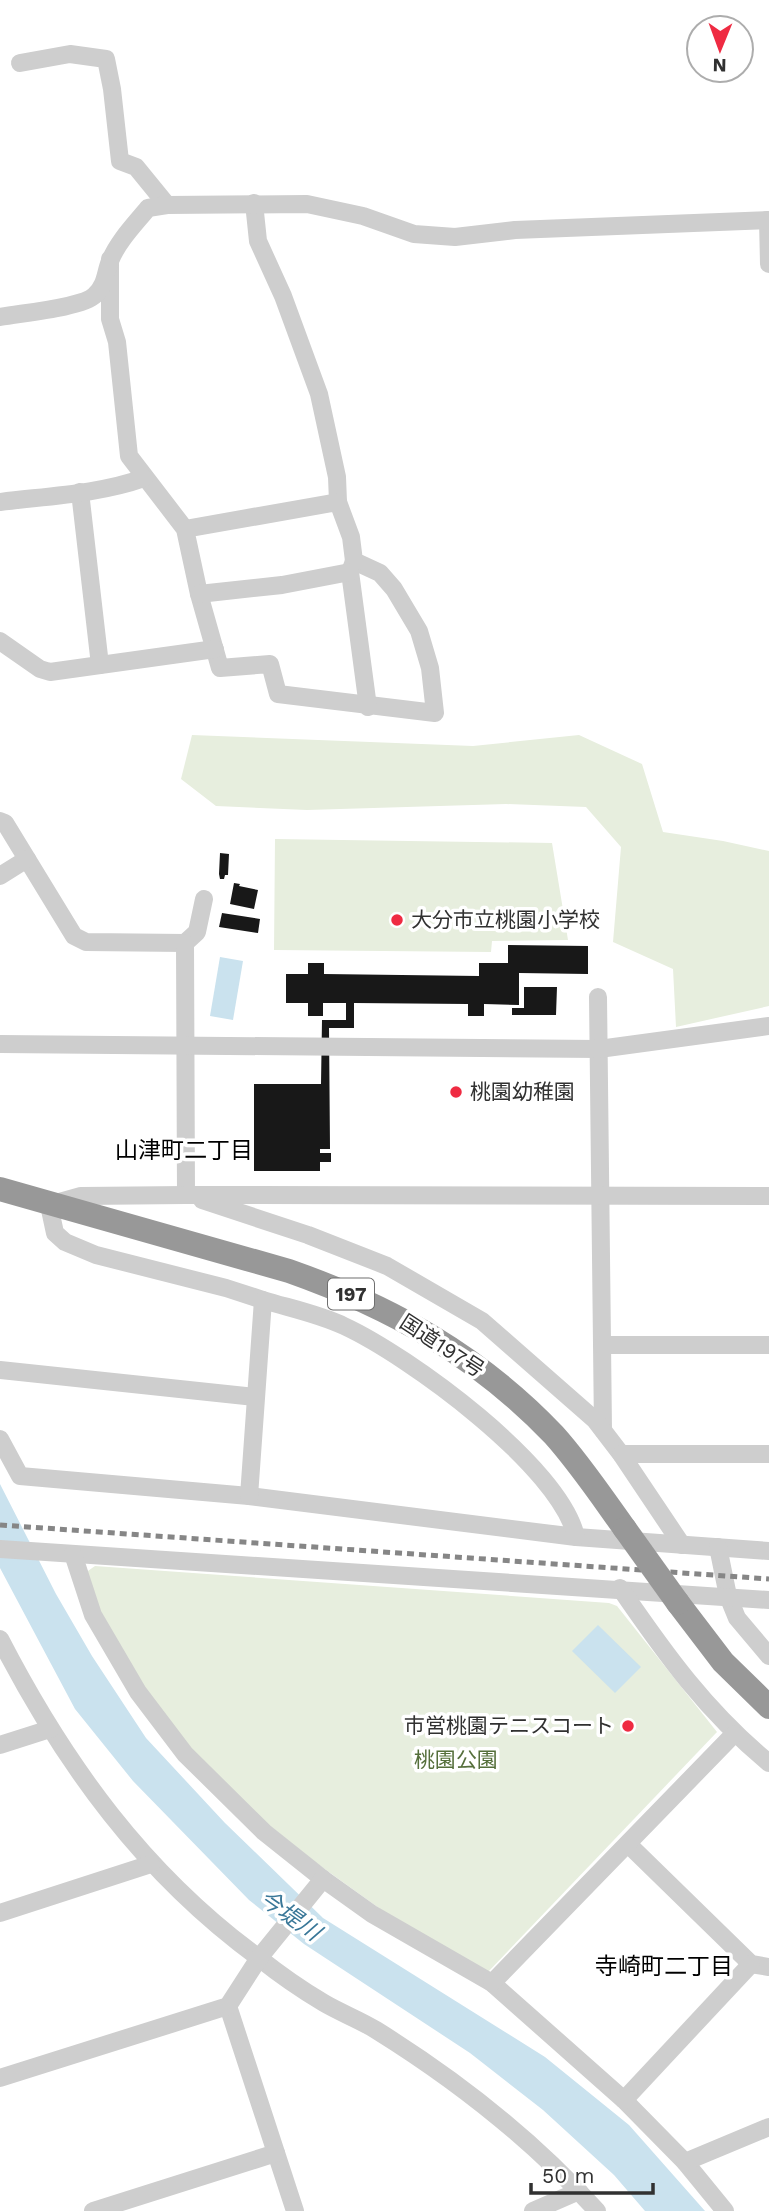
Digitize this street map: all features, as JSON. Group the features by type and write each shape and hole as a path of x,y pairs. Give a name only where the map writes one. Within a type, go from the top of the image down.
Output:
{"highway":[{"name":"国道197号","path":"0,1189 289,1271 359,1297 452,1348 523,1405 569,1453 723,1662 769,1707"}],"street":[{"path":"20,63 70,54 106,59 120,161 136,167 166,205"},
{"path":"254,204 258,241 283,296 319,394 337,477 338,502 351,537 368,706"},
{"path":"0,317 70,305 94,297 104,282 110,259 148,208 166,205 306,204 363,216 414,234 455,237 515,230 768,220 769,264"},
{"path":"110,259 110,318 117,342 129,456 185,529 199,594 220,668 270,664 278,694 435,713 430,668 419,631 394,589 380,573 352,567 282,585 199,594"},
{"path":"0,502 80,492 128,484 145,478"},
{"path":"80,492 100,665"},
{"path":"185,529 338,502"},
{"path":"0,641 40,669 50,672 215,649"},
{"path":"0,821 5,823 74,936 86,942 185,943 197,932 204,900"},
{"path":"0,876 27,859"},
{"path":"185,943 186,1195"},
{"path":"598,998 603,1430"},
{"path":"0,1044 598,1049 769,1026"},
{"path":"186,1195 308,1235 387,1266 482,1321 595,1420 682,1545"},
{"path":"576,1537 573,1522 558,1497 526,1458 454,1397 415,1369 343,1325 226,1288 96,1255 65,1242 55,1233 49,1205 81,1196 769,1196"},
{"path":"249,1496 263,1300"},
{"path":"602,1345 769,1345"},
{"path":"0,1370 256,1397"},
{"path":"0,1439 20,1476 249,1496 576,1537 769,1551"},
{"path":"621,1454 769,1454"},
{"path":"718,1547 728,1596 737,1618 769,1656"},
{"path":"0,1549 620,1588 769,1600"},
{"path":"73,1554 93,1615 138,1692 185,1754 318,1886 372,1913 492,1983 624,2100 685,2162 725,2211"},
{"path":"620,1588 673,1665 734,1734 769,1763"},
{"path":"0,1639 50,1729 94,1793 151,1864 199,1911 259,1958 323,2002 374,2028 444,2075 520,2133 597,2211"},
{"path":"0,1745 50,1729"},
{"path":"492,1983 734,1734"},
{"path":"624,2100 760,1965 628,1844"},
{"path":"0,1913 151,1864"},
{"path":"0,2078 228,2006 259,1958 318,1886"},
{"path":"228,2006 295,2211"},
{"path":"685,2162 769,2127"},
{"path":"93,2211 276,2152"},
{"path":"533,2211 579,2190"}],"green space":[{"path":"192,735 473,746 579,735 642,764 663,832 769,851 769,1006 676,1027 673,969 613,942 621,847 586,807 506,804 307,810 216,806 181,779"},
{"path":"275,839 552,843 568,940 492,941 491,952 274,950"},
{"name":"桃園公園","path":"95,1566 609,1603 617,1606 717,1732 488,1972 390,1916 315,1862 233,1796 167,1721 107,1633 85,1573"}],"water":[{"path":"220,957 243,961 233,1020 210,1016"},
{"name":"今堤川","path":"0,1484 56,1594 92,1656 146,1738 225,1823 323,1918 545,2057 629,2125 705,2211 645,2211 614,2175 543,2110 470,2053 304,1944 249,1900 133,1781 75,1709 0,1568"},
{"path":"598,1625 641,1667 615,1693 572,1651"}],"building":[{"path":"220,853 229,854 228,875 225,875 224,879 220,879 219,874"},
{"path":"234,883 258,890 254,909 230,904"},
{"path":"222,913 260,919 258,933 219,927"},
{"path":"508,945 588,946 588,974 519,973 519,1005 484,1004 484,1016 468,1016 468,1004 354,1003 354,1028 329,1028 330,1149 320,1149 320,1153 331,1153 331,1162 320,1162 320,1171 254,1171 254,1084 321,1084 322,1020 346,1020 346,1003 323,1003 323,1016 308,1016 308,1003 286,1003 286,974 308,974 308,963 324,963 324,974 479,976 479,963 508,963"},
{"path":"524,987 557,987 556,1015 512,1015 512,1008 524,1008"}],"railway":[{"path":"0,1525 769,1579"}],"place":[{"name":"大分市立桃園小学校","path":"397,920"},
{"name":"桃園幼稚園","path":"456,1092"},
{"name":"市営桃園テニスコート","path":"628,1726"}],"district":[{"name":"山津町二丁目","path":"184,1150"},
{"name":"寺崎町二丁目","path":"664,1966"}]}
